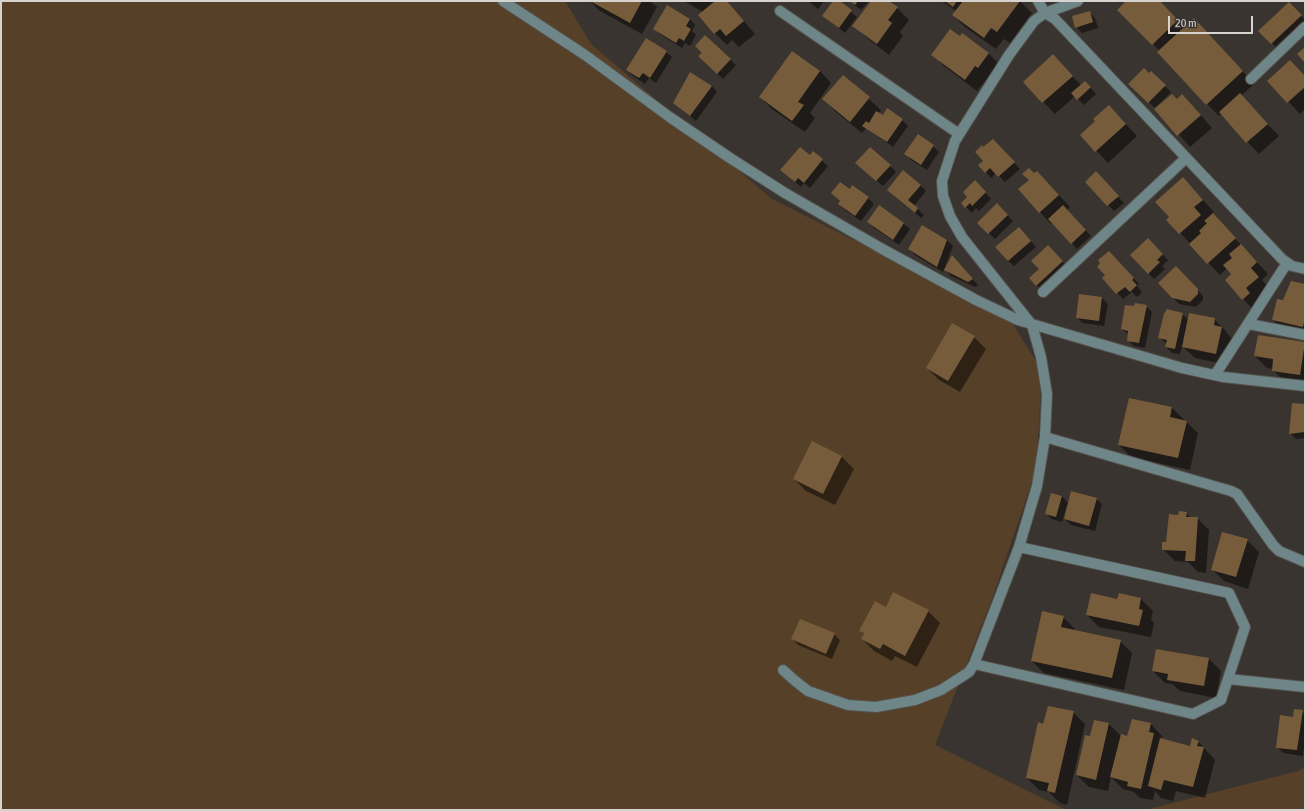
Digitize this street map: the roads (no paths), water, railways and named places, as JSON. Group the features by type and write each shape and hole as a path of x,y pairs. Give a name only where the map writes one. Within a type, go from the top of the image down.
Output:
{"street":[{"path":"503,1 585,55 671,118 785,193 884,250 963,293 1018,320 1135,355 1223,377 1305,386"},
{"path":"1038,1 1045,13 1055,19 1287,263 1292,266 1305,269"},
{"path":"783,670 808,691 848,706 876,707 915,700 941,690 969,672 974,664 1019,547 1037,486 1046,438 1047,394 1041,357 1032,325 962,238 950,216 943,196 942,181 955,141 959,134 1009,55 1034,21 1045,13 1078,1"},
{"path":"780,11 959,134"},
{"path":"1251,79 1305,27"},
{"path":"1043,292 1186,158"},
{"path":"1215,375 1287,263"},
{"path":"1249,324 1305,335"},
{"path":"1046,438 1231,491 1236,494 1279,551 1305,562"},
{"path":"974,664 1193,714 1221,700 1245,627 1229,593 1019,547"},
{"path":"1228,679 1305,687"}]}
